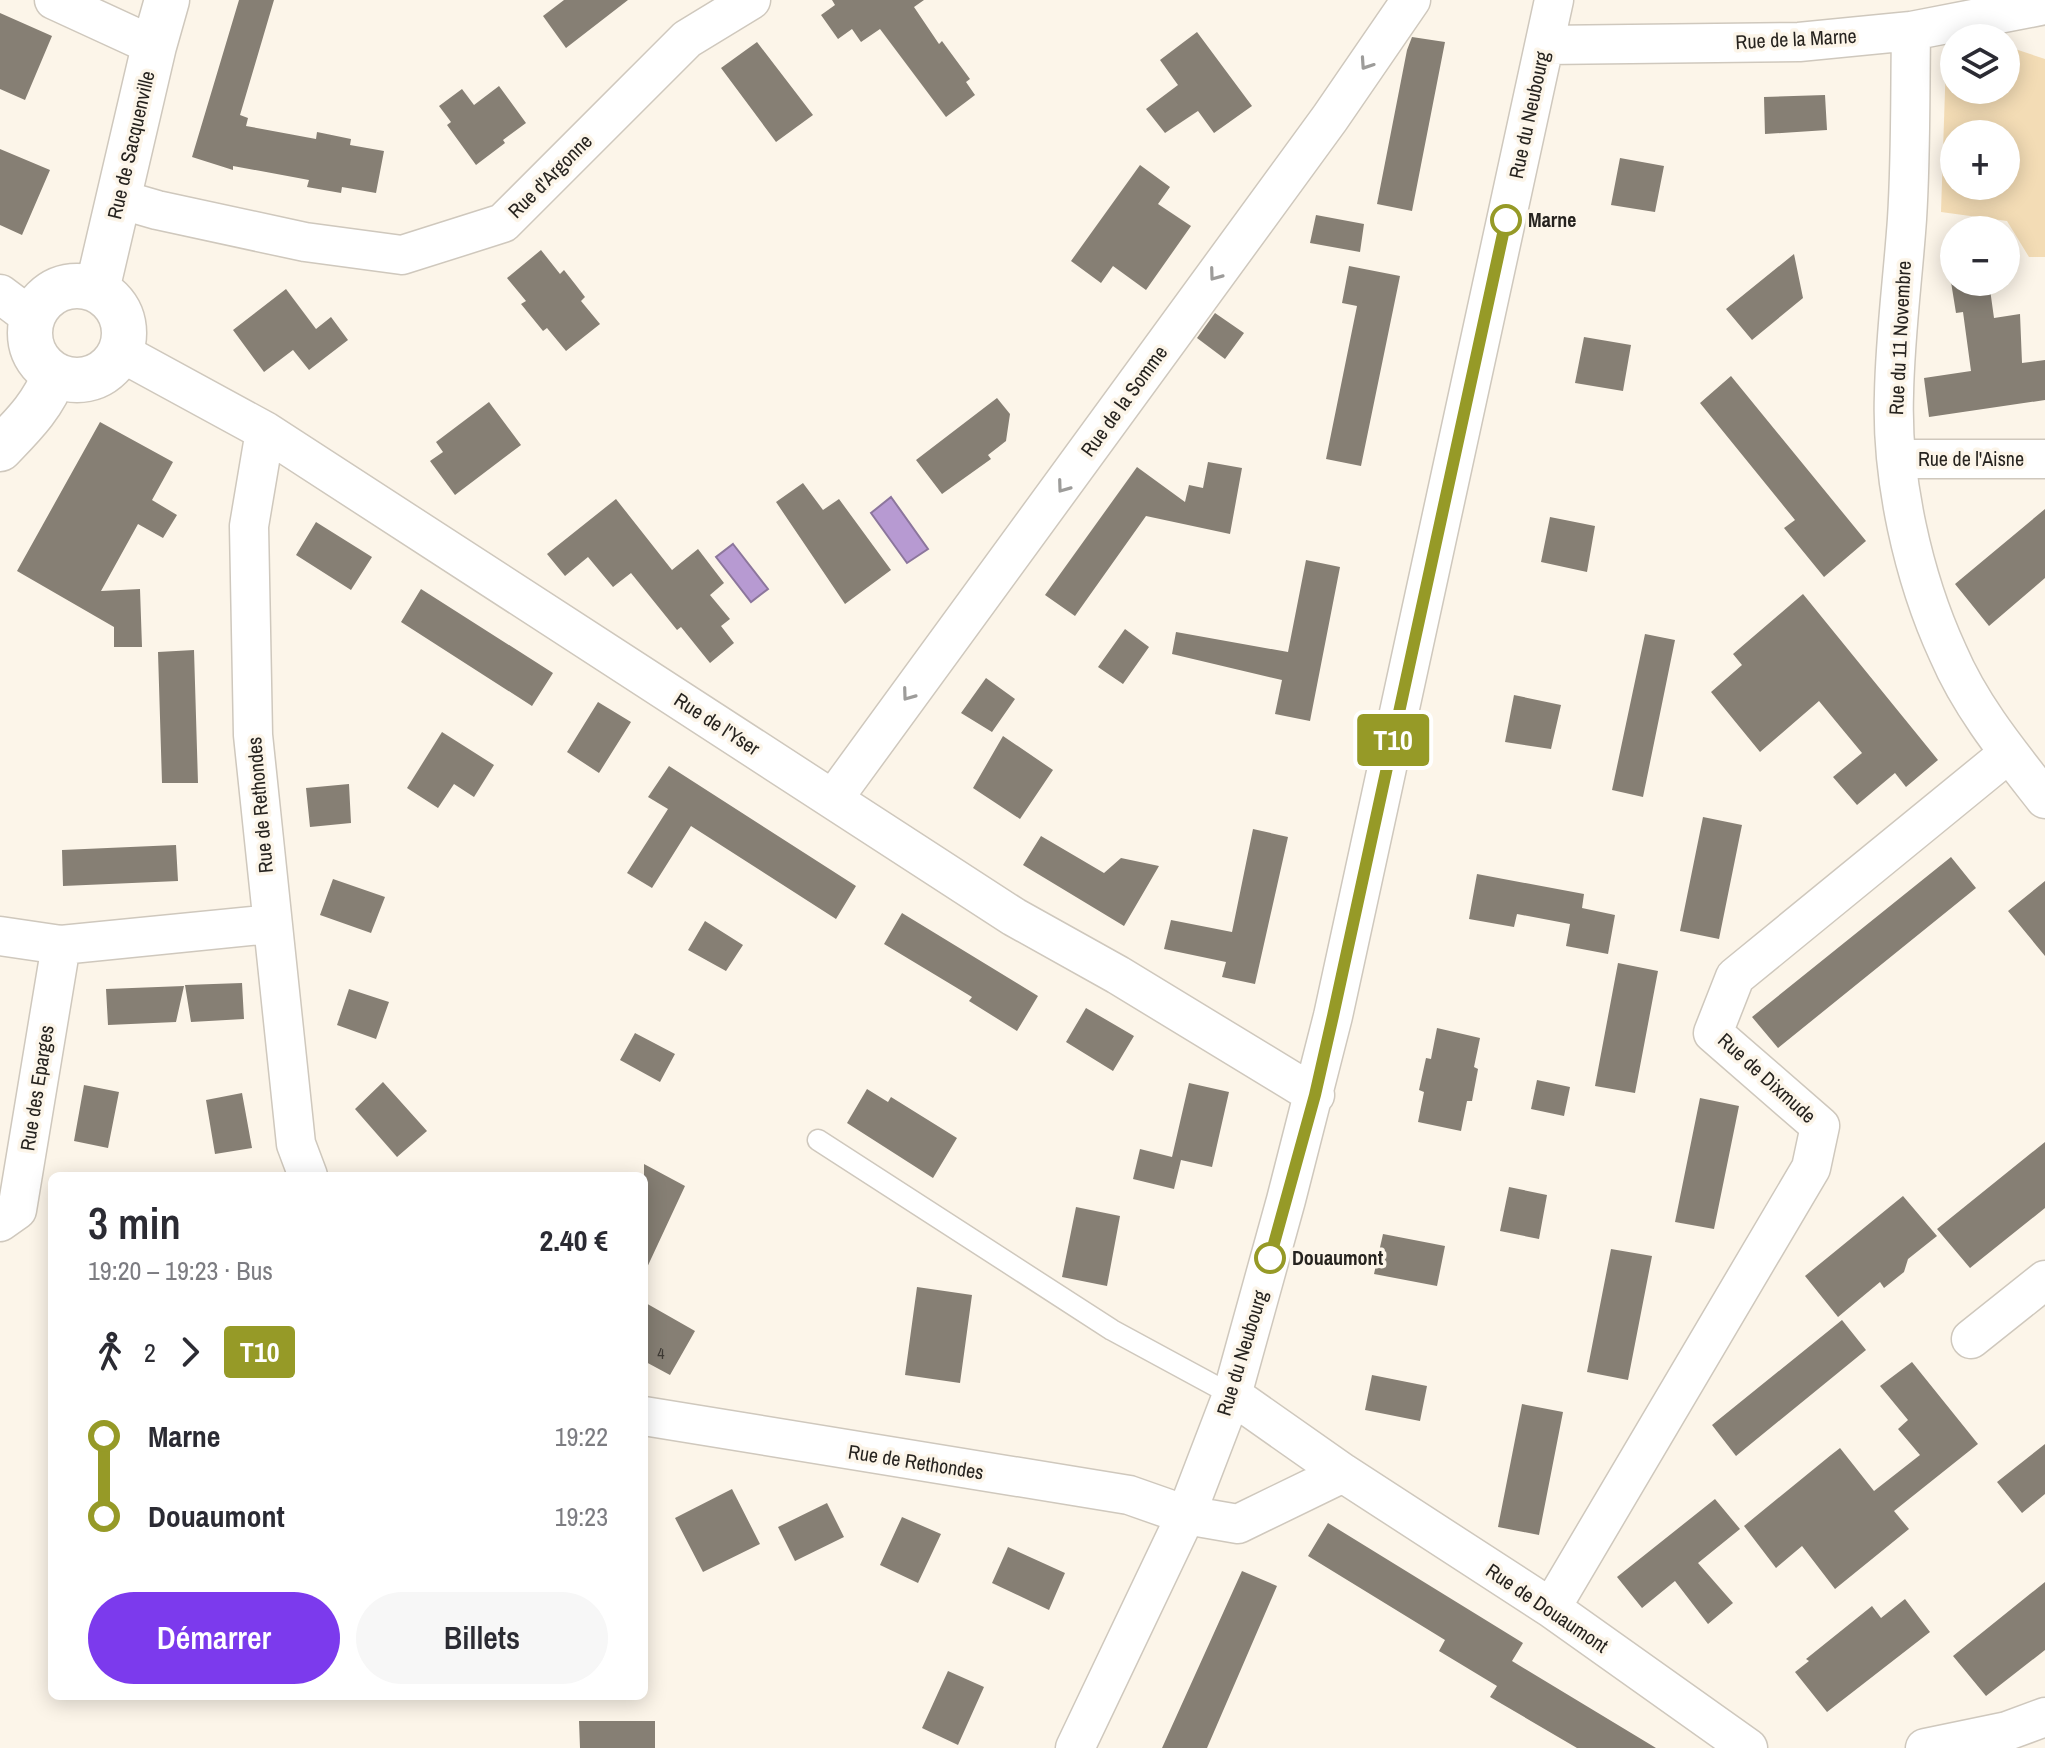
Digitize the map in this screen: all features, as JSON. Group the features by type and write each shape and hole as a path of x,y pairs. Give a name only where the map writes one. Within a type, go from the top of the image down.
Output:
{"street":[{"path":"54,0 154,46"},
{"name":"Rue de Sacquenville","path":"97,290 167,0"},
{"name":"Rue d'Argonne","path":"119,199 305,242 402,255 503,223 687,39 751,0"},
{"name":"Rue de la Somme","path":"833,799 1330,118 1411,0"},
{"name":"Rue du Neubourg","path":"1075,1748 1186,1515 1232,1395 1315,1095 1554,0"},
{"name":"Rue de la Marne","path":"1545,45 1799,42 1911,31 2025,5"},
{"name":"Rue du 11 Novembre","path":"1911,31 1907,215 1894,397 1906,525 1920,582 1947,652 1966,690 2045,799"},
{"path":"82,286 97,290 110,299 119,311 124,326 124,342 120,352 109,368 96,377 81,381 54,375 39,363 16,306 39,304 58,290 82,286"},
{"name":"Rue de l'Yser","path":"120,352 265,431 1014,917 1118,975 1315,1095"},
{"path":"0,449 30,417 49,389 54,375"},
{"name":"Rue de Rethondes","path":"265,431 249,526 253,735 296,1144 306,1172"},
{"name":"Rue de l'Aisne","path":"1898,459 2045,459"},
{"name":"Rue de Dixmude","path":"1551,1608 1811,1168 1820,1126 1713,1033 1735,977 2009,753"},
{"path":"0,936 61,945 271,924"},
{"name":"Rue des Eparges","path":"0,1222 17,1210 61,945"},
{"path":"1971,1339 2045,1280"},
{"name":"Rue de Douaumont","path":"1232,1395 1343,1473 1551,1608 1727,1743"},
{"name":"Rue de Rethondes","path":"648,1417 1129,1495 1186,1515"},
{"path":"1186,1515 1238,1524 1343,1473"},
{"path":"1925,1748 2007,1731 2045,1717"},
{"path":"1727,1743 1777,1748"}],"lane":[{"path":"818,1140 1112,1330 1232,1395"}],"shaded area":[{"path":"2020,51 2045,59 2045,257 2029,257 2020,242 2020,216 1970,216 1941,212 1941,200 2020,200 2020,120 1944,120 1945,104 2020,104"},
{"path":"891,497 928,549 907,563 871,513"},
{"path":"733,544 768,589 751,602 716,557"}],"building":[{"path":"239,0 274,0 240,115 248,118 246,126 316,139 317,132 351,139 350,145 384,151 376,193 342,187 341,193 307,187 309,180 233,166 233,170 192,157"},
{"path":"564,0 628,0 566,48 543,16"},
{"path":"832,0 924,0 914,7 939,44 942,41 970,79 966,82 975,95 946,117 880,29 861,42 852,29 838,39 821,15 835,5"},
{"path":"0,13 52,36 25,100 0,89"},
{"path":"1197,32 1252,106 1214,133 1198,111 1165,133 1146,109 1178,85 1160,60"},
{"path":"1412,37 1445,42 1412,211 1377,204"},
{"path":"757,42 813,115 776,142 721,68"},
{"path":"499,86 526,123 476,165 447,125 451,122 439,106 462,89 474,105"},
{"path":"1825,95 1827,130 1765,134 1764,97"},
{"path":"0,149 50,170 22,235 0,225"},
{"path":"1620,158 1664,166 1655,212 1611,205"},
{"path":"1140,165 1170,187 1158,204 1191,226 1146,290 1113,266 1101,283 1071,261"},
{"path":"1316,215 1364,224 1360,252 1310,243"},
{"path":"541,250 560,274 564,270 585,297 581,301 600,324 566,351 547,328 543,331 521,304 526,301 507,278"},
{"path":"1794,254 1803,298 1752,340 1726,309"},
{"path":"1349,266 1400,276 1361,466 1326,459 1357,306 1342,303"},
{"path":"286,289 316,329 331,317 348,340 309,370 293,350 264,372 233,330"},
{"path":"1953,296 1991,296 1994,318 2020,314 2022,363 2045,360 2045,400 1929,417 1924,378 1971,371 1963,312 1956,313"},
{"path":"1215,313 1244,333 1225,359 1197,338"},
{"path":"1584,337 1631,345 1623,391 1575,383"},
{"path":"1731,376 1866,541 1824,577 1784,528 1795,520 1700,403"},
{"path":"997,398 1010,414 1006,441 988,455 991,459 942,494 916,460"},
{"path":"489,402 521,445 455,495 430,461 443,452 436,442"},
{"path":"100,422 173,462 152,500 177,515 163,538 138,524 101,591 140,589 142,647 114,647 114,627 17,571"},
{"path":"1208,462 1242,468 1230,534 1146,516 1075,616 1045,595 1137,467 1185,502 1189,485 1203,488"},
{"path":"803,483 823,510 839,499 891,570 845,604 776,502"},
{"path":"616,499 672,570 698,549 724,583 710,595 730,619 721,626 734,643 710,663 681,627 677,630 631,573 613,587 588,557 565,576 547,554"},
{"path":"2045,509 2045,578 1989,626 1955,584"},
{"path":"1550,517 1595,526 1587,572 1541,562"},
{"path":"316,522 372,557 351,590 296,555"},
{"path":"1306,560 1340,567 1310,721 1275,714 1282,680 1172,654 1176,632 1288,652"},
{"path":"421,589 553,673 532,706 401,622"},
{"path":"1803,594 1938,760 1906,787 1895,773 1857,805 1833,777 1862,753 1819,701 1760,752 1711,692 1742,665 1733,654"},
{"path":"1125,629 1149,647 1123,684 1098,667"},
{"path":"1645,634 1675,640 1643,797 1612,790"},
{"path":"194,650 198,783 162,783 158,652"},
{"path":"986,678 1015,699 992,732 961,713"},
{"path":"1514,695 1561,705 1551,749 1505,742"},
{"path":"598,702 631,722 599,773 567,752"},
{"path":"442,732 494,765 474,797 454,784 438,808 407,788"},
{"path":"1003,736 1053,770 1020,819 973,788"},
{"path":"669,766 856,886 836,919 691,826 652,888 627,873 668,809 648,797"},
{"path":"349,784 351,823 310,827 306,788"},
{"path":"1703,817 1742,825 1719,939 1680,931"},
{"path":"1253,829 1288,837 1255,984 1222,977 1226,962 1164,949 1171,920 1232,932"},
{"path":"1041,836 1104,873 1121,858 1159,866 1124,926 1023,865"},
{"path":"176,845 178,881 63,886 62,850"},
{"path":"1951,857 1976,888 1778,1048 1752,1017"},
{"path":"1477,874 1584,894 1582,908 1615,915 1608,954 1566,946 1570,924 1517,914 1514,927 1469,919"},
{"path":"333,879 385,897 371,933 320,915"},
{"path":"2045,881 2045,956 2008,911"},
{"path":"902,913 1038,996 1017,1031 969,1001 972,997 884,944"},
{"path":"705,921 743,945 726,971 688,950"},
{"path":"1618,963 1658,971 1635,1093 1595,1086"},
{"path":"242,983 244,1019 191,1022 185,985"},
{"path":"184,986 176,1022 108,1025 106,989"},
{"path":"349,989 389,1002 376,1039 337,1025"},
{"path":"1086,1008 1134,1036 1113,1071 1066,1042"},
{"path":"1437,1028 1480,1038 1472,1101 1467,1101 1461,1131 1418,1122 1424,1092 1419,1090 1426,1058 1431,1059"},
{"path":"635,1033 675,1054 660,1082 620,1060"},
{"path":"1537,1080 1570,1087 1564,1116 1531,1109"},
{"path":"383,1082 427,1131 397,1157 355,1109"},
{"path":"1189,1083 1229,1092 1212,1167 1181,1160 1174,1189 1133,1179 1140,1149 1172,1157"},
{"path":"84,1085 119,1092 108,1148 74,1141"},
{"path":"867,1089 888,1102 891,1097 957,1138 933,1178 847,1123"},
{"path":"242,1093 252,1148 215,1154 206,1100"},
{"path":"1700,1098 1739,1106 1714,1229 1675,1222"},
{"path":"2045,1142 2045,1208 1970,1268 1937,1229"},
{"path":"644,1164 685,1186 648,1265 648,1172 644,1172"},
{"path":"1509,1187 1547,1195 1539,1239 1500,1231"},
{"path":"1903,1196 1937,1236 1908,1259 1904,1272 1884,1288 1880,1282 1838,1317 1805,1276"},
{"path":"1076,1207 1120,1216 1107,1286 1062,1277"},
{"path":"1383,1234 1445,1246 1437,1286 1374,1274"},
{"path":"1611,1249 1652,1256 1628,1380 1587,1372"},
{"path":"917,1287 972,1295 960,1383 905,1375"},
{"path":"648,1304 695,1331 670,1375 648,1363"},
{"path":"1842,1320 1866,1350 1736,1456 1712,1425"},
{"path":"1912,1362 1978,1444 1894,1511 1909,1529 1835,1589 1802,1546 1776,1568 1744,1526 1831,1455 1840,1448 1874,1491 1920,1455 1898,1429 1908,1420 1880,1386"},
{"path":"1372,1375 1427,1386 1420,1421 1365,1410"},
{"path":"1522,1404 1563,1412 1539,1535 1498,1527"},
{"path":"2045,1444 2045,1494 2022,1513 1997,1482"},
{"path":"732,1489 760,1544 703,1572 675,1518"},
{"path":"1715,1499 1740,1529 1698,1563 1733,1603 1708,1624 1675,1581 1642,1608 1617,1577"},
{"path":"827,1503 844,1537 795,1561 778,1527"},
{"path":"902,1517 941,1534 918,1583 880,1565"},
{"path":"1328,1523 1523,1643 1512,1661 1656,1748 1577,1748 1490,1697 1497,1686 1439,1651 1445,1640 1308,1556"},
{"path":"1008,1547 1065,1573 1049,1610 992,1583"},
{"path":"1242,1571 1277,1586 1207,1748 1162,1748"},
{"path":"2045,1582 2045,1650 1986,1696 1953,1656"},
{"path":"1905,1599 1930,1632 1827,1712 1795,1672 1809,1661 1806,1659 1872,1606 1881,1618"},
{"path":"948,1671 984,1687 958,1745 922,1728"},
{"path":"579,1721 655,1721 655,1748 580,1748"}],"bus line":[{"name":"T10","path":"1270,1258 1315,1095 1333,1016 1506,220"}],"place":[{"name":"Marne","path":"1506,220"},
{"name":"Douaumont","path":"1270,1258"}]}
